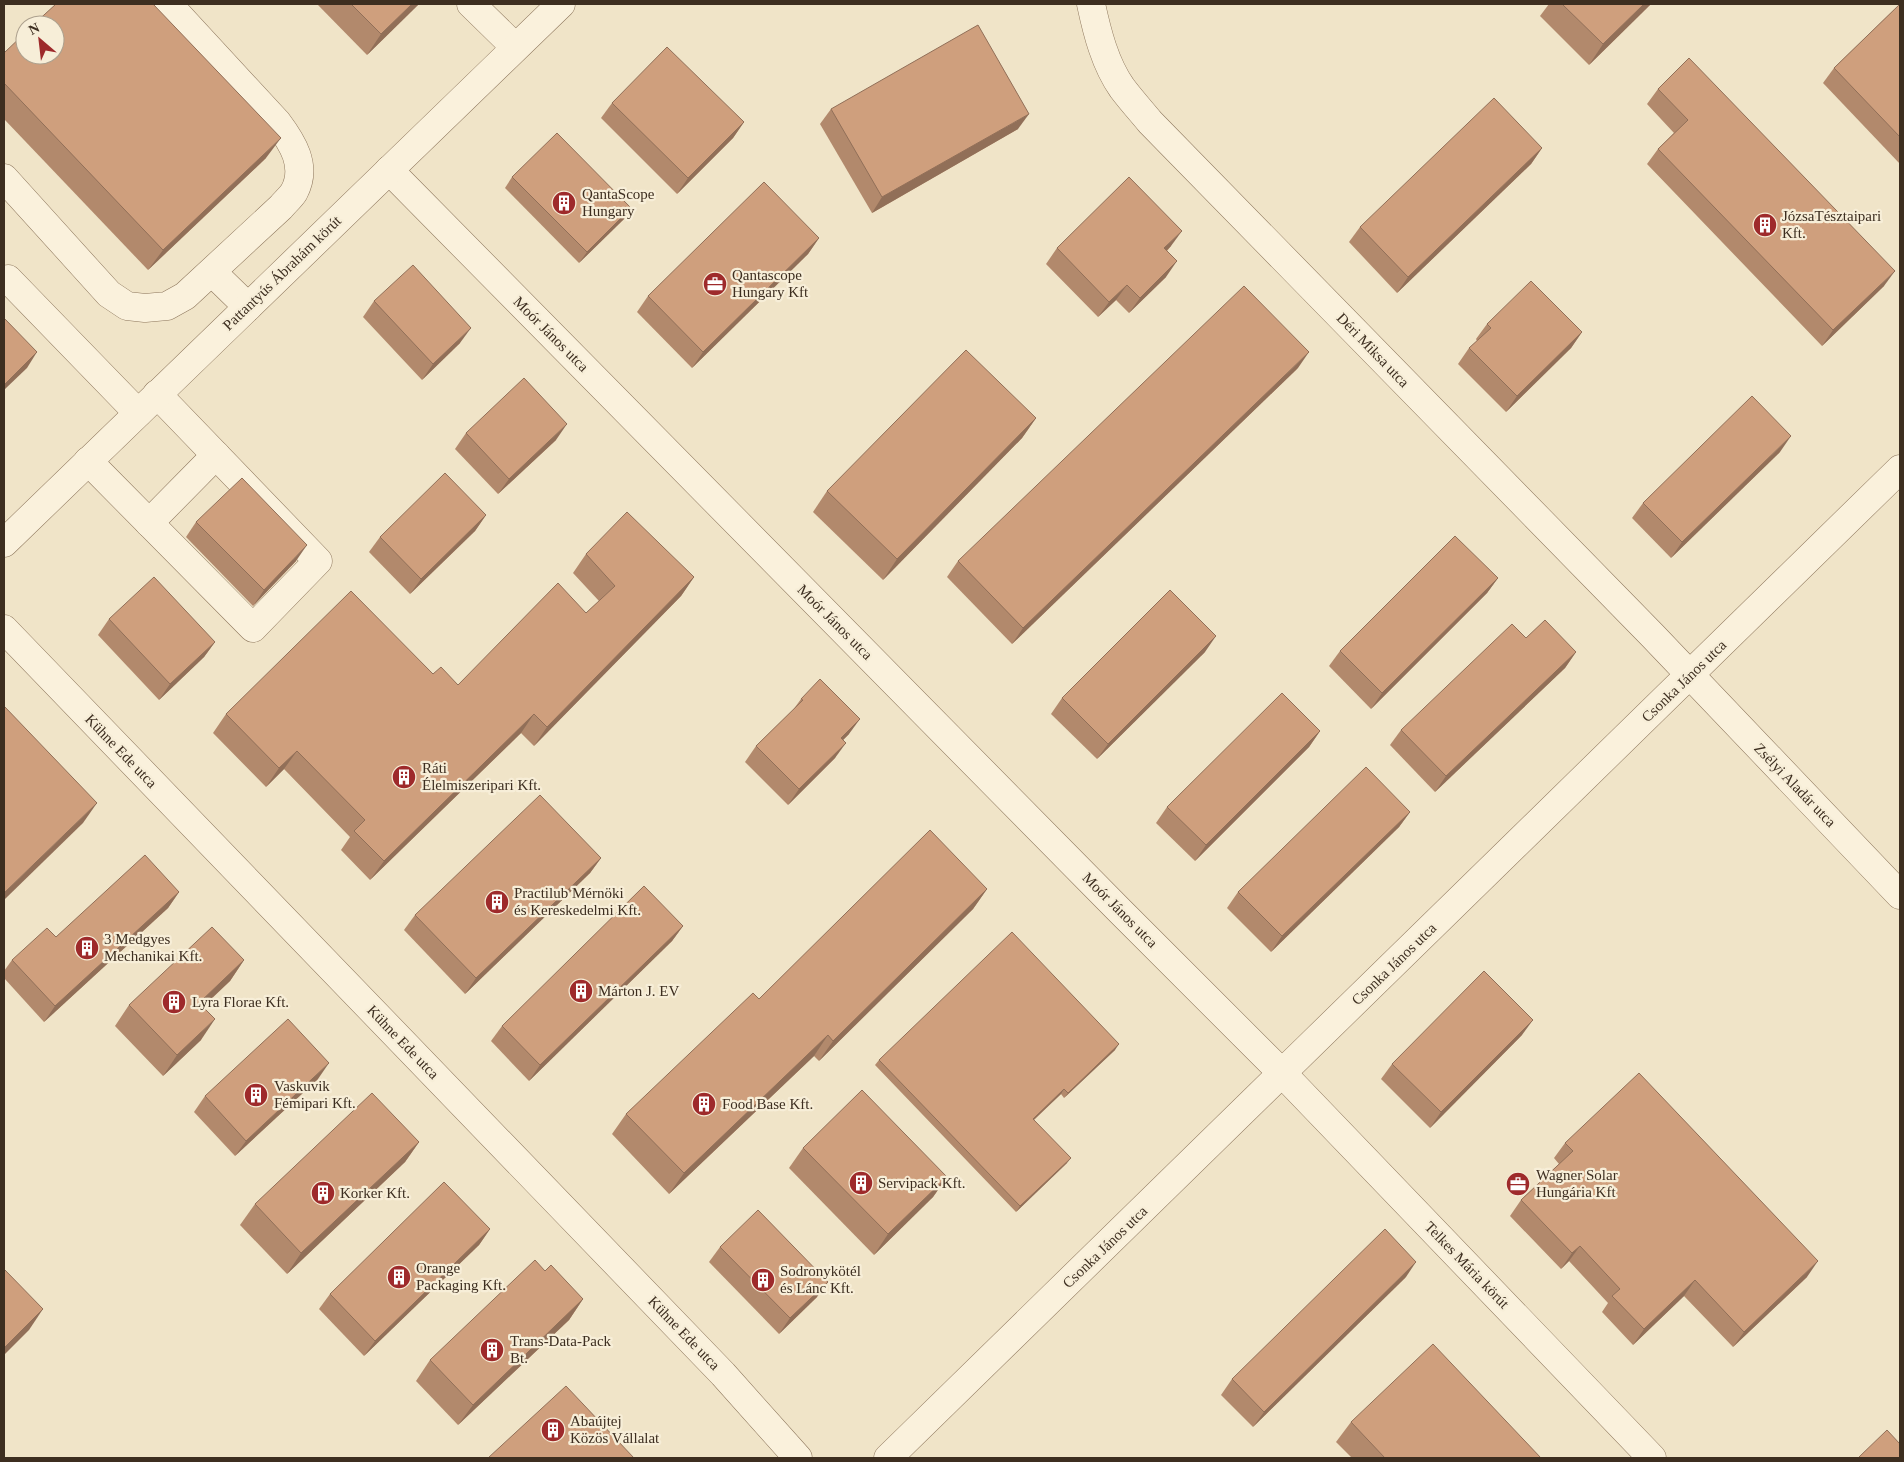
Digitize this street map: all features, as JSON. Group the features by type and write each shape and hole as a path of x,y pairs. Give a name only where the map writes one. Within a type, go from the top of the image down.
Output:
{"street":[{"path":"4,178 109,294 127,306 145,308 167,306 185,296 281,208 294,191 299,174 298,155 290,140 277,122 168,4"},
{"path":"471,4 515,47"},
{"name":"Pattantyús Ábrahám körút","path":"4,543 560,4"},
{"name":"Déri Miksa utca","path":"1091,4 1094,21 1106,57 1122,87 1150,122 1690,675"},
{"name":"Moór János utca","path":"389,170 1282,1073"},
{"path":"212,272 248,307"},
{"path":"8,279 138,413"},
{"path":"88,461 252,628 318,562 157,394"},
{"path":"149,523 216,456"},
{"name":"Csonka János utca","path":"888,1458 1900,469"},
{"name":"Kühne Ede utca","path":"4,629 723,1374 798,1458"},
{"name":"Zsélyi Aladár utca","path":"1690,675 1900,895"},
{"name":"Telkes Mária körút","path":"1282,1073 1652,1458"}],"building":[{"path":"56,4 153,4 281,138 163,250 4,83 4,53 15,43 15,65 65,65 65,15 44,15"},
{"path":"351,4 412,4 381,34"},
{"path":"1562,4 1644,4 1603,44"},
{"path":"1900,4 1900,137 1834,68"},
{"path":"978,25 1029,114 882,197 831,109"},
{"path":"667,47 744,122 688,178 612,103"},
{"name":"JózsaTésztaipari Kft.","path":"1689,58 1895,271 1833,330 1658,149 1688,120 1658,89"},
{"path":"1494,98 1542,148 1408,277 1360,227"},
{"name":"QantaScope Hungary","path":"557,133 631,208 587,252 512,177"},
{"path":"1129,177 1182,231 1164,248 1177,261 1140,298 1127,285 1109,302 1057,248"},
{"path":"764,182 819,238 703,352 648,296"},
{"path":"413,265 471,328 433,364 374,301"},
{"path":"1531,281 1582,332 1517,396 1469,348 1491,328 1487,324"},
{"path":"1244,286 1309,352 1023,628 958,561"},
{"path":"4,318 37,352 4,385"},
{"path":"966,350 1036,418 897,559 827,491"},
{"path":"524,378 567,424 509,479 466,433"},
{"path":"1752,396 1791,436 1682,542 1643,503"},
{"path":"445,473 486,515 421,579 380,537"},
{"path":"242,478 307,545 264,590 196,522"},
{"path":"627,512 694,577 547,727 534,714 384,861 354,831 365,820 297,751 279,768 226,714 351,591 433,674 441,667 458,685 558,583 586,613 615,586 586,554"},
{"path":"1455,536 1498,578 1382,693 1340,651"},
{"path":"154,577 215,642 170,684 109,619"},
{"path":"1170,590 1216,636 1108,744 1062,698"},
{"path":"1545,620 1576,652 1446,776 1401,730 1512,624 1526,638"},
{"path":"820,679 860,719 841,738 846,743 799,789 756,746 803,700 801,699"},
{"path":"1282,693 1320,731 1206,845 1167,807"},
{"path":"4,706 97,803 4,893"},
{"path":"1366,767 1410,812 1282,936 1238,892"},
{"name":"Practilub Mérnöki és Kereskedelmi Kft.","path":"540,795 601,858 476,978 415,915"},
{"path":"930,830 987,889 833,1041 828,1035 684,1173 626,1114 753,993 759,999"},
{"name":"3 Medgyes Mechanikai Kft.","path":"145,855 179,892 55,1006 12,960 47,928 56,937"},
{"name":"Márton J. EV","path":"644,886 683,926 540,1065 502,1026"},
{"name":"Lyra Florae Kft.","path":"212,927 244,960 199,1003 215,1019 177,1055 129,1005"},
{"path":"1012,932 1119,1044 1068,1093 1064,1089 1033,1119 1071,1158 1020,1206 879,1060"},
{"path":"1484,971 1533,1020 1441,1112 1392,1064"},
{"name":"Vaskuvik Fémipari Kft.","path":"288,1019 329,1063 246,1141 205,1096"},
{"path":"1639,1073 1818,1261 1744,1332 1695,1280 1644,1329 1612,1296 1620,1289 1580,1246 1572,1253 1521,1200 1573,1151 1565,1143"},
{"name":"Servipack Kft.","path":"862,1090 947,1177 888,1234 803,1148"},
{"name":"Korker Kft.","path":"372,1093 419,1142 301,1253 255,1204"},
{"name":"Orange Packaging Kft.","path":"444,1182 490,1229 375,1341 330,1294"},
{"name":"Sodronykötél és Lánc Kft.","path":"758,1210 828,1282 790,1318 720,1247"},
{"path":"1385,1229 1416,1262 1264,1412 1232,1379"},
{"name":"Trans-Data-Pack Bt.","path":"535,1260 545,1271 551,1265 583,1299 473,1405 430,1360"},
{"path":"4,1269 43,1309 4,1348"},
{"path":"1433,1344 1541,1458 1385,1458 1351,1422"},
{"name":"Abaújtej Közös Vállalat","path":"566,1386 634,1458 488,1458"},
{"path":"1887,1430 1900,1444 1900,1458 1858,1458"}],"place":[{"name":"QantaScope Hungary","path":"564,203"},
{"name":"JózsaTésztaipari Kft.","path":"1765,225"},
{"name":"Qantascope Hungary Kft","path":"715,284"},
{"name":"Ráti Élelmiszeripari Kft.","path":"404,777"},
{"name":"Practilub Mérnöki és Kereskedelmi Kft.","path":"497,902"},
{"name":"3 Medgyes Mechanikai Kft.","path":"87,948"},
{"name":"Márton J. EV","path":"581,991"},
{"name":"Lyra Florae Kft.","path":"174,1002"},
{"name":"Vaskuvik Fémipari Kft.","path":"256,1095"},
{"name":"Food Base Kft.","path":"704,1104"},
{"name":"Servipack Kft.","path":"861,1183"},
{"name":"Wagner Solar Hungária Kft","path":"1518,1184"},
{"name":"Korker Kft.","path":"323,1193"},
{"name":"Orange Packaging Kft.","path":"399,1277"},
{"name":"Sodronykötél és Lánc Kft.","path":"763,1280"},
{"name":"Trans-Data-Pack Bt.","path":"492,1350"},
{"name":"Abaújtej Közös Vállalat","path":"553,1430"}]}
